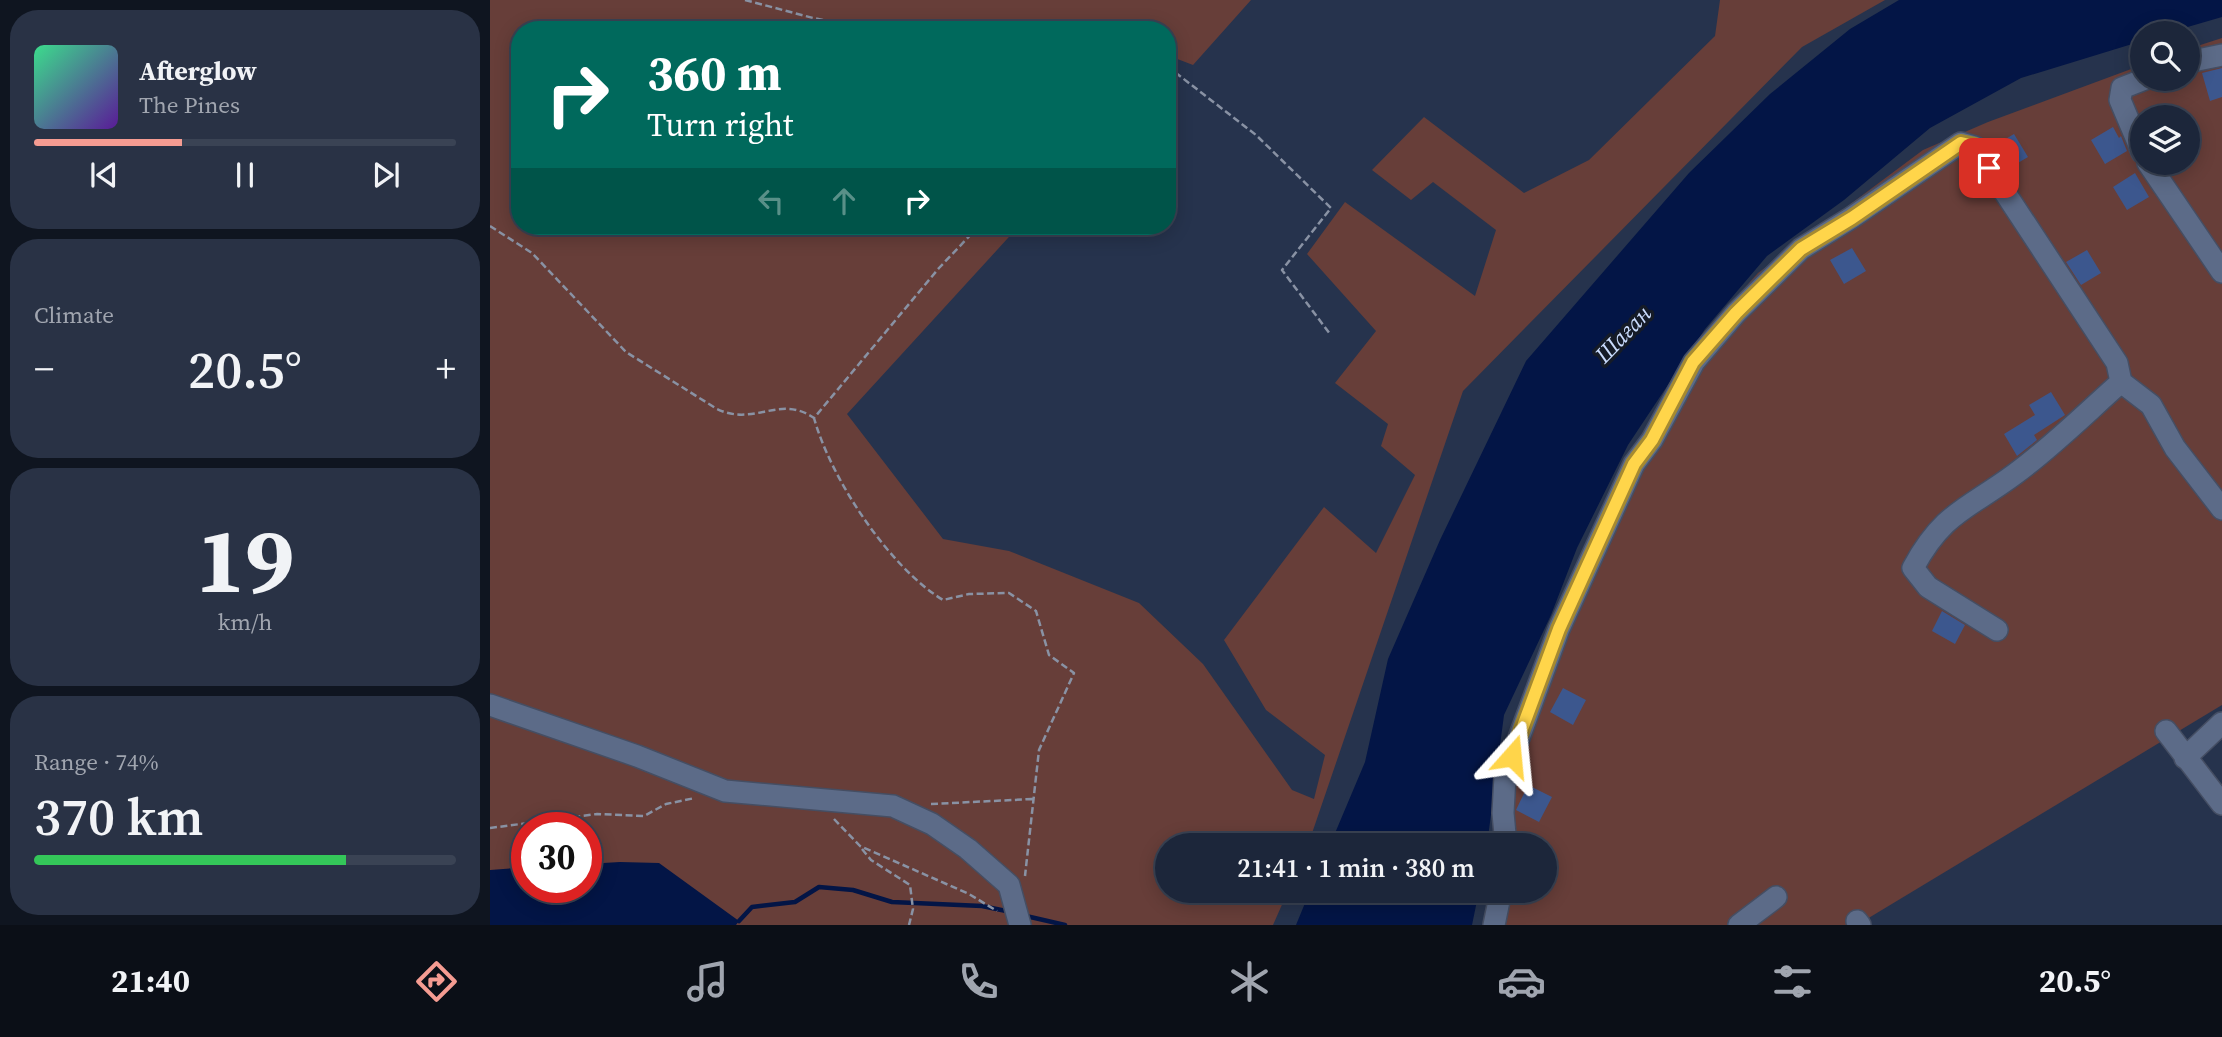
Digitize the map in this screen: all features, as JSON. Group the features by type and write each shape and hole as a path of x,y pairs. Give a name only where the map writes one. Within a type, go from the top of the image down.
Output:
{"street":[{"path":"2200,60 2222,55"},
{"path":"2130,85 2122,88 2120,100 2130,124"},
{"path":"1505,833 1503,813 1509,764 1559,629 1634,464 1652,440 1693,362 1736,313 1801,249 1852,218 1961,143 1975,146 2117,363 2121,382 2151,405 2175,448 2222,509"},
{"path":"2156,175 2222,272"},
{"path":"1997,630 1928,587 1913,568 1930,537 1964,506 2014,475 2121,382"},
{"path":"490,705 637,756 725,791 893,806 932,824 968,849 1009,885 1020,925"},
{"path":"2185,758 2222,723"},
{"path":"2166,731 2222,804"},
{"path":"1739,925 1776,897"},
{"path":"1494,925 1499,903"}],"path":[{"path":"745,0 829,21"},
{"path":"1176,73 1256,135 1331,208 1282,270 1329,334"},
{"path":"490,226 532,253 626,352 670,381 732,416 750,416 786,408 803,411 814,418 821,446 847,493 921,586 943,600 969,594 1009,593 1036,611 1049,655 1074,674 1039,750 1025,878"},
{"path":"814,418 939,268 970,235"},
{"path":"490,828 597,814 644,816 666,804 725,791"},
{"path":"893,806 1033,799"},
{"path":"816,800 871,860 910,885 914,897 909,925"},
{"path":"860,846 973,896"}],"shaded area":[{"path":"490,0 1251,0 1193,65 1176,58 1176,21 511,21 511,235 1011,235 847,414 943,539 1009,551 1139,603 1203,664 1292,790 1314,799 1325,755 1266,710 1224,640 1324,507 1376,553 1415,475 1381,446 1388,424 1335,383 1376,331 1307,254 1345,202 1475,296 1496,230 1433,182 1411,200 1372,170 1424,117 1524,193 1589,160 1715,36 1720,0 1885,0 1802,47 1463,391 1312,833 1155,833 1155,903 1283,903 1273,925 490,925"},
{"path":"2222,38 2222,705 1857,925 1484,925 1490,903 1557,903 1557,833 1497,833 1504,747 1561,601 1650,423 1696,342 1758,273 1923,150 1988,122 2130,69 2130,91 2200,91 2200,45"}],"water":[{"name":"Шаған","path":"1899,0 2222,0 2222,17 2200,23 2200,21 2130,21 2130,45 2021,78 1930,128 1844,200 1767,256 1705,329 1628,445 1577,548 1551,615 1504,715 1489,833 1335,833 1365,762 1388,659 1440,540 1526,361 1689,173 1770,94 1850,29"},
{"path":"602,863 659,863 739,921 736,925 490,925 490,870 511,868 511,903 602,903"},
{"path":"1305,903 1477,903 1472,925 1296,925"}],"building":[{"path":"2222,68 2222,97 2210,101 2202,73"},
{"path":"2113,127 2119,138 2121,136 2127,151 2105,164 2091,140"},
{"path":"2014,134 2028,157 2006,170 1992,147"},
{"path":"2136,175 2149,197 2127,210 2113,187"},
{"path":"1852,248 1866,271 1844,284 1830,260"},
{"path":"2087,250 2101,273 2081,285 2066,262"},
{"path":"2051,392 2065,415 2034,435 2037,440 2017,456 2004,434 2035,415 2029,405"},
{"path":"1942,611 1965,625 1955,644 1932,631"},
{"path":"1563,688 1586,700 1573,725 1550,712"},
{"path":"1528,785 1552,797 1539,822 1516,810"}],"waterway":[{"path":"739,921 752,907 795,902 819,887 853,890 892,902 982,906 1011,912"},
{"path":"1026,916 1065,925"}],"route":[{"path":"1512,756 1559,629 1634,464 1652,440 1693,362 1736,313 1801,249 1852,218 1918,171 1961,143 1975,146 1989,168"}]}
